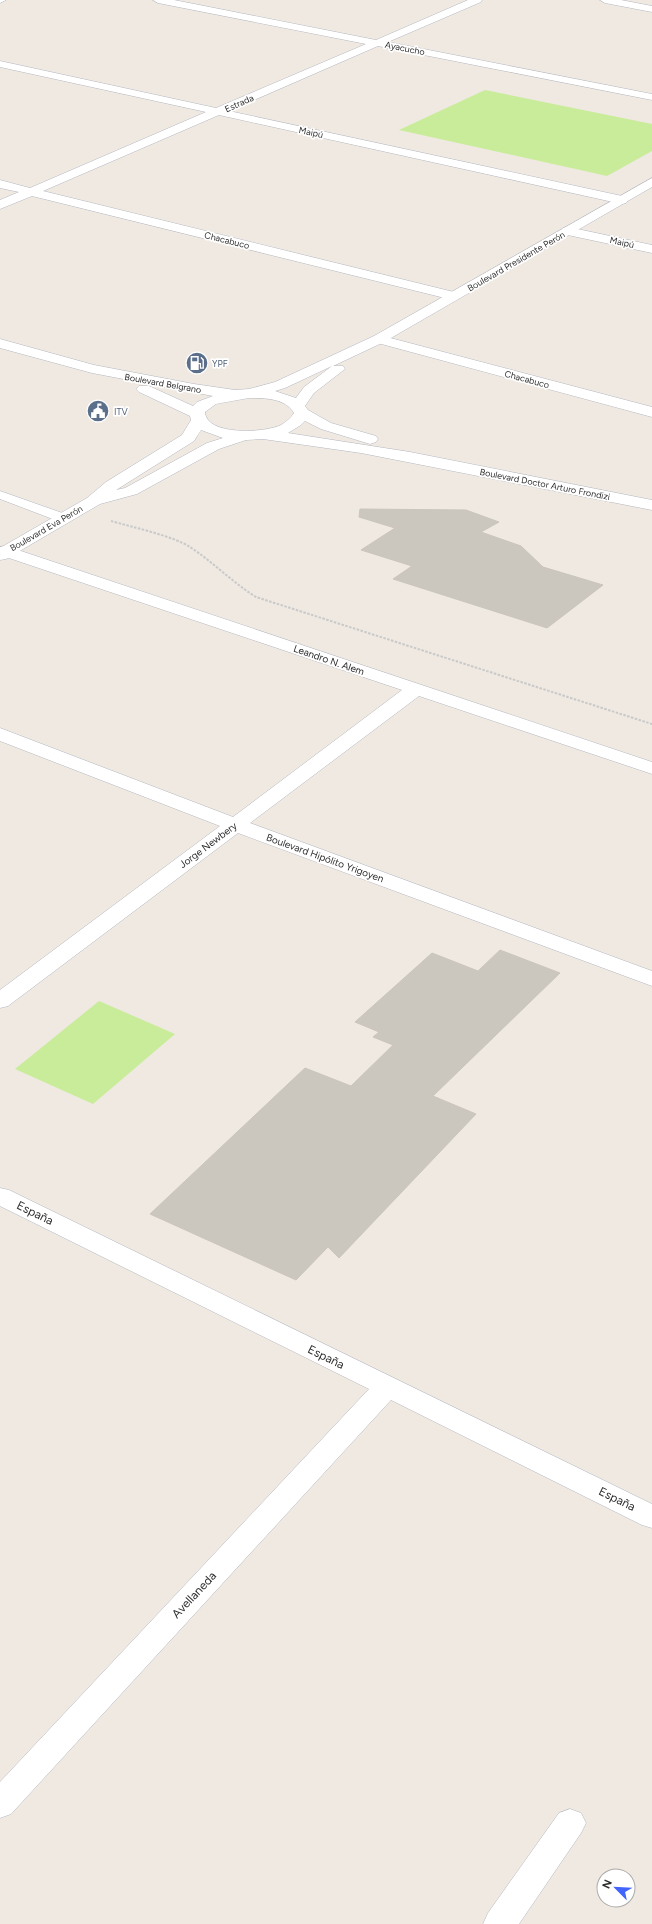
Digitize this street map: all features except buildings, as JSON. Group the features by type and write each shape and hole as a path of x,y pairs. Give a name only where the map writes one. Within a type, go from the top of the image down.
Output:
{"street":[{"name":"Ayacucho","path":"158,0 652,97"},
{"name":"Estrada","path":"0,206 477,0"},
{"path":"605,0 652,9"},
{"name":"Maipú","path":"0,64 622,200"},
{"name":"Boulevard Presidente Perón","path":"92,501 112,484 188,438 201,407 209,401 280,385 379,338 652,182"},
{"name":"Chacabuco","path":"0,184 453,296"},
{"name":"Maipú","path":"568,231 652,249"},
{"name":"Chacabuco","path":"379,338 652,412"},
{"name":"Boulevard Presidente Perón","path":"198,417 206,426 216,431 247,436 264,435 291,427 299,420 300,410 310,390 379,338"},
{"name":"Boulevard Belgrano","path":"0,343 92,369 194,389 241,393"},
{"name":"Boulevard Belgrano","path":"92,369 147,390 198,417"},
{"name":"Boulevard Presidente Perón","path":"241,393 277,396 290,400 300,410"},
{"name":"Boulevard Doctor Arturo Frondizi","path":"300,410 326,426 438,462"},
{"name":"Boulevard Doctor Arturo Frondizi","path":"264,435 307,440 438,462 652,505"},
{"name":"Boulevard Presidente Perón","path":"92,501 132,491 213,446 247,436"},
{"name":"Boulevard Eva Perón","path":"3,553 92,501"},
{"name":"Leandro N. Alem","path":"3,553 652,768"},
{"name":"Jorge Newbery","path":"0,1001 416,689"},
{"name":"Boulevard Hipólito Yrigoyen","path":"0,734 236,825 652,979"},
{"name":"España","path":"0,1196 652,1517"},
{"name":"Avellaneda","path":"0,1804 387,1387"},
{"path":"500,1924 570,1823"}],"lane":[{"path":"0,495 69,515"}],"path":[{"path":"69,515 172,539 189,546 238,586 256,597 652,724"}],"green space":[{"path":"485,90 652,124 652,151 607,176 399,130"},
{"path":"99,1001 175,1034 93,1104 15,1069"}],"place":[{"name":"YPF","path":"197,363"},
{"name":"ITV","path":"98,411"}]}
